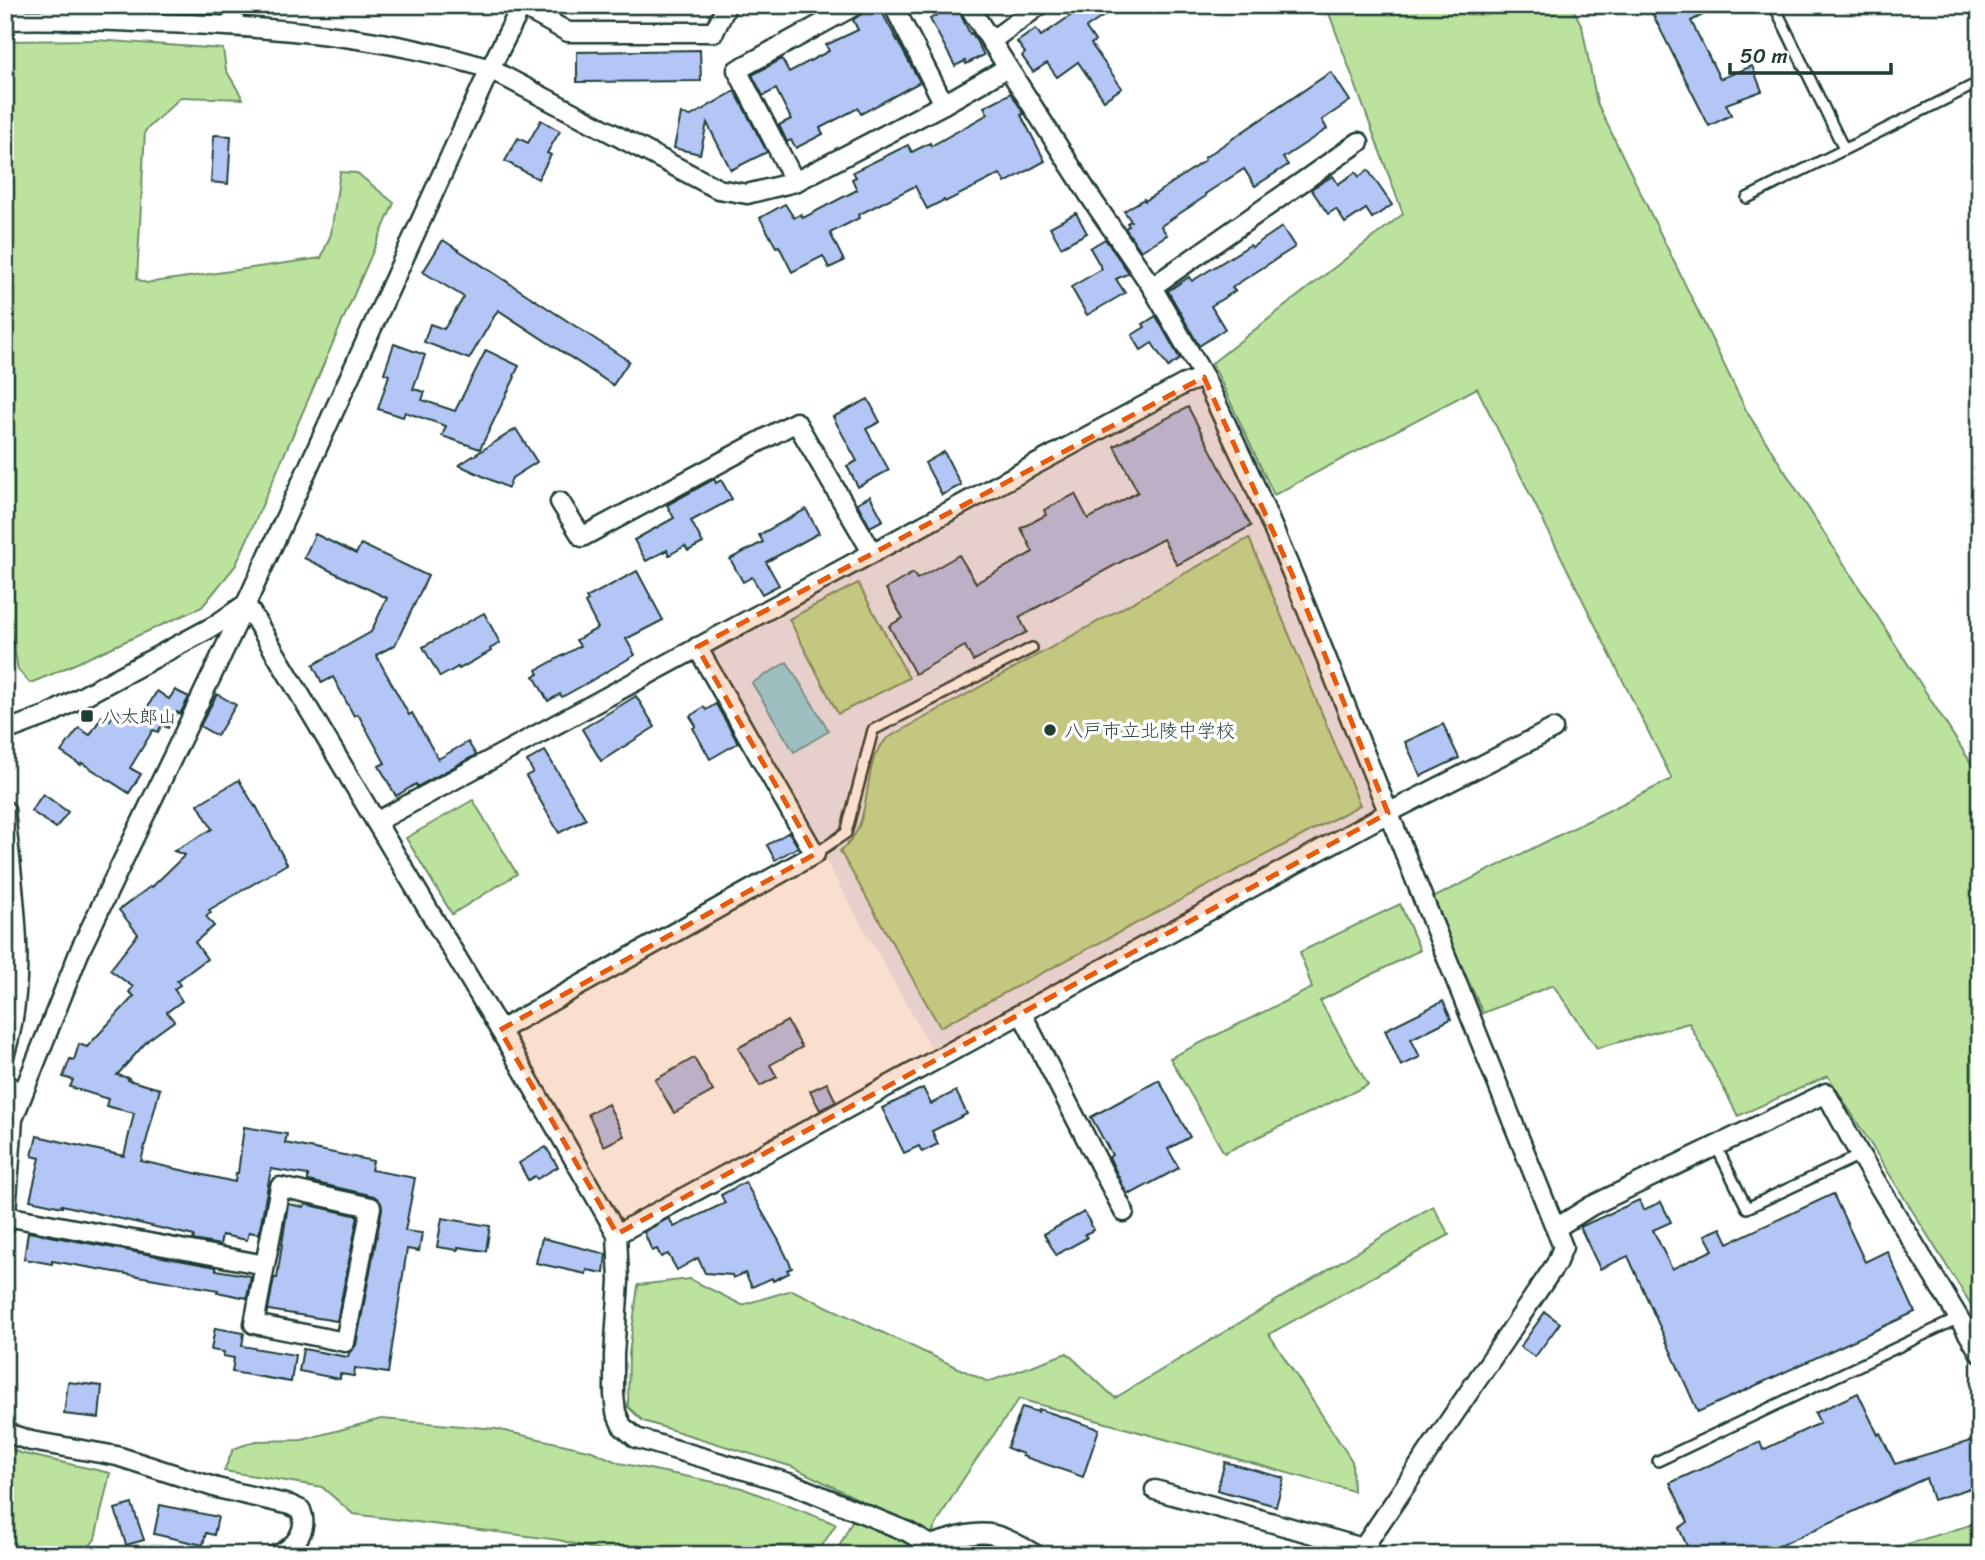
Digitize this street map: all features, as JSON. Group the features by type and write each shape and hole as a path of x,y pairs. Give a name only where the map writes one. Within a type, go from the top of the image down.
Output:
{"street":[{"path":"233,5 234,26"},
{"path":"5,1225 13,1119 81,948 246,604 490,69 522,5 568,32 714,32 727,5"},
{"path":"795,182 737,69 856,5"},
{"path":"893,5 944,104"},
{"path":"968,5 1091,198 1152,287 1204,377 1252,479 1297,585 1563,1247 1556,1264 1370,1551 1155,1490"},
{"path":"990,41 1040,5"},
{"path":"5,20 50,18 234,26 397,45 450,56 490,69 719,189 747,194 795,182 1007,68"},
{"path":"1152,287 1359,142"},
{"path":"376,822 1184,384 1204,377"},
{"path":"560,502 582,537 796,422 872,552"},
{"path":"5,731 48,715 214,626 246,604"},
{"path":"246,604 500,1030 617,1234 620,1280 614,1395 616,1412 622,1426 636,1438 792,1484 908,1532 947,1555"},
{"path":"500,1030 815,854 697,647"},
{"path":"617,1234 1388,813 1553,729"},
{"path":"5,810 15,926 17,988 11,1033 5,1053"},
{"path":"1022,1014 1124,1212"},
{"path":"5,1083 22,1096"},
{"path":"1556,1228 1591,1206 1826,1093 1860,1155 1980,1353"},
{"path":"280,1187 371,1207 345,1342 254,1324 265,1265 280,1187"},
{"path":"6,1216 265,1265"},
{"path":"5,1430 31,1441 117,1455 217,1488 301,1510 305,1519 296,1542 276,1555"},
{"path":"930,1545 972,1533 988,1532 1003,1536 1036,1555"}],"lane":[{"path":"1774,5 1844,149"},
{"path":"1747,198 1980,82"},
{"path":"815,854 846,833 873,730 1032,648"},
{"path":"1716,1146 1747,1208 1860,1155"},
{"path":"1658,1461 1959,1318"}],"highlighted area":[{"path":"1204,377 1297,585 1388,813 617,1234 500,1030 815,854 697,647"}],"shaded area":[{"name":"八戸市立北陵中学校","path":"1191,386 1202,386 1250,488 1378,804 1375,813 933,1051 711,657 714,646"}],"green space":[{"path":"1326,5 1571,5 1582,26 1597,103 1747,412 1980,777 1980,1319 1828,1076 1738,1116 1689,1023 1597,1048 1553,985 1483,1013 1431,899 1672,779 1477,388 1274,495 1212,363 1403,214"},
{"path":"96,40 223,49 226,70 243,99 181,97 145,131 137,279 146,283 321,258 331,234 340,172 357,173 394,203 236,565 202,607 30,683 18,670 12,634 5,544 5,41"},
{"path":"1249,538 1360,805 940,1027 840,851 856,832 861,821 871,770 878,750 886,739"},
{"path":"858,583 909,678 838,714 789,619"},
{"path":"473,800 517,874 452,914 406,838"},
{"path":"1400,904 1420,950 1320,1001 1368,1085 1224,1153 1170,1058 1312,988 1300,952"},
{"path":"1433,1206 1449,1235 1269,1334 1352,1461 1353,1491 1019,1399 954,1494 922,1555 835,1555 862,1501 793,1467 643,1421 628,1407 629,1354 638,1285 690,1279 742,1305 792,1290 988,1382 1067,1353 1115,1398"},
{"path":"381,1419 496,1429 592,1451 619,1463 739,1487 836,1524 816,1555 616,1555 559,1540 353,1514 322,1487 224,1471 233,1449 256,1441 302,1440"},
{"path":"5,1446 20,1453 110,1473 95,1539 83,1555 5,1555"},
{"path":"1980,1522 1980,1555 1871,1555"}],"water":[{"path":"787,662 829,731 794,752 752,683"}],"building":[{"path":"867,5 878,5 920,82 861,114 858,108 820,128 823,134 796,148 791,140 787,142 779,125 791,119 776,89 763,96 752,75 782,59 789,72 829,51 826,45 858,30 853,20 865,11"},
{"path":"932,5 956,5 984,55 955,66 930,19 937,15"},
{"path":"1086,5 1120,5 1086,28 1095,41 1091,44 1122,88 1104,100 1078,62 1057,77 1047,63 1033,72 1022,56 1025,53 1017,42 1036,29 1041,36"},
{"path":"1648,5 1722,5 1691,21 1720,79 1752,66 1762,91 1726,104 1731,115 1709,126"},
{"path":"700,50 701,81 577,82 577,52"},
{"path":"1331,72 1350,101 1322,120 1327,129 1283,158 1288,165 1255,186 1244,169 1205,194 1206,196 1161,226 1167,235 1141,251 1125,228 1131,221 1124,211 1144,199 1145,201"},
{"path":"735,91 767,152 731,170 707,123 700,154 674,148 681,114 691,116"},
{"path":"1011,93 1024,114 1021,115 1045,161 1005,183 1000,174 927,209 915,186 858,215 859,218 830,233 844,261 829,268 823,256 792,272 760,218 785,204 794,218 801,214 803,218 857,190 852,179 856,177 853,172 908,145 912,152 930,143 931,146 988,114 984,107"},
{"path":"541,120 560,131 547,153 551,155 538,179 505,161 518,138 528,143"},
{"path":"214,135 231,136 228,184 211,182"},
{"path":"1368,170 1392,205 1372,218 1366,209 1345,223 1336,209 1328,214 1311,189 1333,176 1338,184 1356,172 1359,177"},
{"path":"1076,213 1087,233 1061,247 1050,227"},
{"path":"1282,227 1295,247 1237,284 1232,288 1235,291 1211,306 1225,329 1199,346 1168,291 1189,277 1192,281"},
{"path":"1105,239 1129,273 1116,279 1125,293 1087,315 1071,287 1102,269 1090,248"},
{"path":"443,240 629,361 613,385 498,310 469,359 424,342 430,324 444,329 464,297 423,272"},
{"path":"1156,316 1180,359 1168,367 1152,343 1141,350 1132,335"},
{"path":"394,344 425,355 413,389 425,392 422,400 455,411 486,350 519,366 480,449 442,436 446,426 405,412 403,417 378,409 389,375 384,373"},
{"path":"868,399 880,422 866,429 889,470 858,487 847,466 857,461 833,417"},
{"path":"1188,407 1251,526 1177,565 1163,539 1019,617 1027,632 973,661 965,646 915,674 889,626 903,618 886,589 913,573 917,579 959,555 976,583 1033,552 1021,528 1046,515 1044,510 1075,494 1088,519 1138,492 1114,446"},
{"path":"516,429 537,462 512,478 508,488 459,465"},
{"path":"944,452 961,485 942,495 925,463"},
{"path":"714,479 716,483 721,480 732,499 691,521 703,543 688,551 685,546 669,555 667,550 646,561 634,540 674,518 667,505"},
{"path":"870,496 883,520 870,527 857,503"},
{"path":"806,509 819,533 766,562 779,585 762,594 752,577 743,582 730,559 763,542 759,535"},
{"path":"315,534 356,554 361,544 428,576 395,645 376,655 409,715 412,713 438,759 468,742 476,755 396,796 379,766 385,763 358,714 354,716 333,677 322,683 313,665 371,632 387,598 304,558"},
{"path":"637,571 663,620 626,639 635,655 562,697 560,694 548,701 534,676 539,674 537,670 580,646 576,640 598,628 585,603 588,601 586,598"},
{"path":"484,613 500,643 490,649 491,651 440,677 423,647"},
{"path":"175,690 189,697 168,728 162,725 158,732 153,730 130,768 141,774 129,793 61,752 79,728 90,735 102,716 110,720 116,710 138,723 157,691 169,699"},
{"path":"217,694 236,705 217,736 200,726"},
{"path":"636,696 655,727 601,761 582,729"},
{"path":"716,704 738,743 710,759 693,728 696,726 690,716 704,707 706,710"},
{"path":"1443,724 1459,758 1421,776 1405,742"},
{"path":"545,751 586,819 559,833 526,776 533,772 527,761"},
{"path":"239,780 287,864 209,910 211,913 206,916 214,926 195,942 207,959 177,981 180,985 174,989 182,1001 167,1012 174,1021 148,1040 117,1075 160,1089 141,1161 235,1182 244,1127 287,1134 285,1143 373,1161 371,1170 415,1178 405,1231 422,1233 419,1251 407,1249 388,1373 355,1368 354,1376 340,1374 340,1379 299,1371 303,1349 348,1357 356,1345 382,1209 381,1203 374,1196 308,1181 308,1175 271,1169 259,1234 249,1232 247,1240 222,1235 220,1245 193,1240 194,1236 30,1200 40,1158 32,1156 37,1136 124,1156 134,1113 106,1106 108,1099 70,1087 73,1080 63,1077 70,1059 74,1060 79,1044 87,1047 134,996 129,992 133,987 110,970 138,934 119,910 152,887 185,855 174,851 212,829 198,804"},
{"path":"43,794 68,812 56,828 31,811"},
{"path":"789,832 798,847 775,860 767,845"},
{"path":"1443,1001 1451,1019 1411,1039 1420,1057 1401,1066 1385,1030"},
{"path":"787,1021 802,1047 770,1065 777,1077 760,1086 738,1048"},
{"path":"694,1058 713,1091 674,1113 655,1080"},
{"path":"1159,1080 1190,1137 1168,1149 1179,1168 1127,1194 1109,1157 1112,1155 1091,1117"},
{"path":"827,1083 836,1102 820,1110 810,1091"},
{"path":"923,1088 931,1104 956,1091 967,1114 932,1131 938,1144 922,1152 919,1146 904,1153 882,1108"},
{"path":"608,1104 624,1136 604,1146 588,1114"},
{"path":"546,1147 558,1167 537,1179 535,1176 528,1180 519,1163"},
{"path":"745,1182 779,1241 792,1268 787,1270 789,1273 752,1287 745,1273 733,1278 732,1275 705,1273 698,1258 677,1270 668,1254 661,1257 657,1249 652,1251 644,1232 669,1218 674,1227 725,1203 721,1195"},
{"path":"1833,1194 1865,1262 1887,1251 1915,1312 1698,1412 1628,1256 1600,1269 1580,1227 1639,1200 1643,1210 1661,1202 1671,1222 1653,1230 1672,1269 1713,1250 1705,1235 1721,1228 1728,1243"},
{"path":"288,1204 304,1207 305,1204 358,1216 337,1321 268,1310 274,1278 277,1278"},
{"path":"1084,1212 1094,1230 1085,1234 1087,1238 1056,1255 1044,1234"},
{"path":"442,1218 490,1226 486,1251 437,1247"},
{"path":"28,1232 251,1276 247,1298 217,1292 218,1290 52,1261 52,1264 24,1259"},
{"path":"542,1238 606,1254 604,1273 587,1270 586,1274 536,1263"},
{"path":"1545,1312 1560,1323 1535,1357 1520,1347"},
{"path":"215,1328 244,1333 242,1346 295,1355 291,1382 232,1372 234,1358 223,1356 224,1352 211,1350"},
{"path":"68,1382 102,1386 99,1418 64,1414"},
{"path":"1858,1393 1895,1464 1980,1438 1980,1485 1933,1500 1926,1478 1760,1555 1691,1555 1679,1528 1688,1522 1670,1483 1760,1442 1763,1450 1820,1423 1815,1413"},
{"path":"1022,1407 1038,1412 1039,1409 1099,1429 1083,1477 1022,1456 1023,1454 1007,1448"},
{"path":"1225,1462 1284,1478 1276,1506 1217,1490"},
{"path":"132,1504 144,1540 126,1545 115,1509"},
{"path":"160,1505 218,1517 214,1535 206,1533 203,1545 154,1534"}],"place":[{"name":"八太郎山","path":"87,716"},
{"name":"八戸市立北陵中学校","path":"1050,730"}]}
